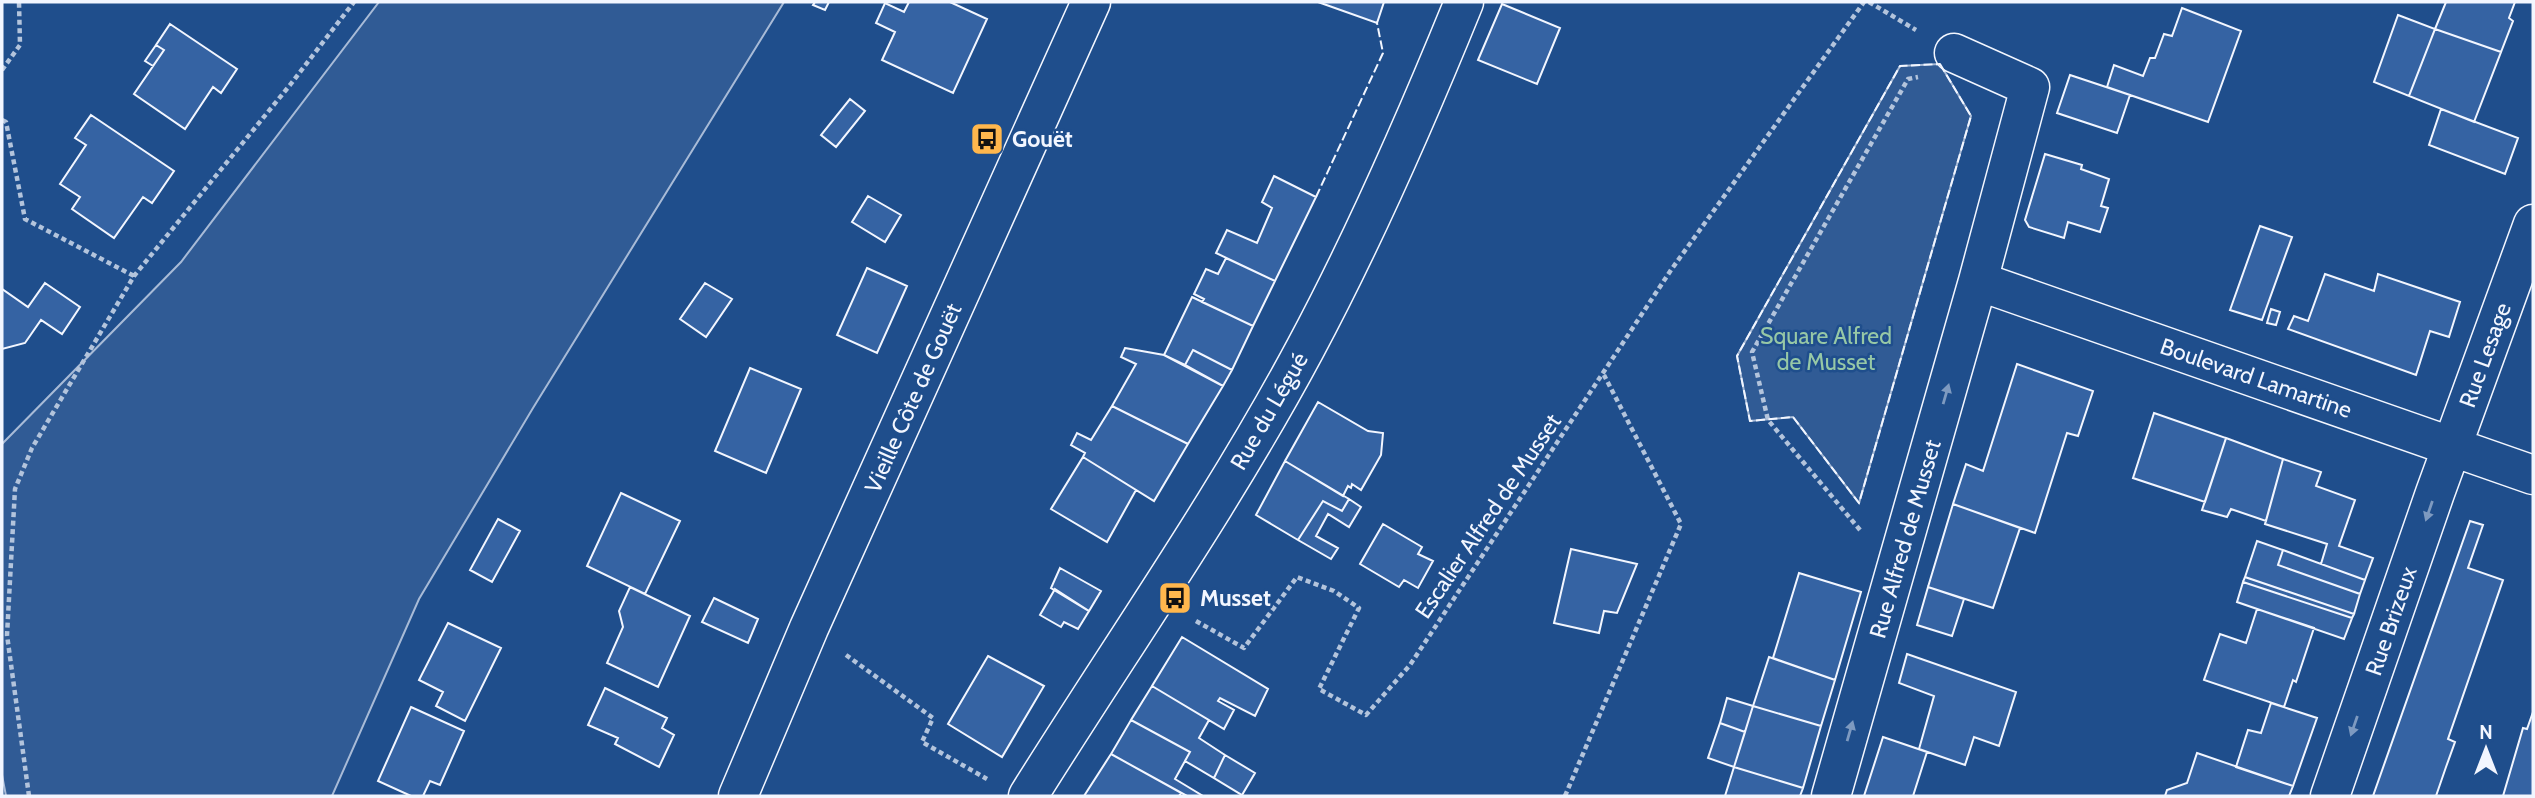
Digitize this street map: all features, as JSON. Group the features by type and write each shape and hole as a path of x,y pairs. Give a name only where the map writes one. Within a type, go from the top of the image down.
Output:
{"street":[{"name":"Vieille Côte de Gouët","path":"738,796 809,628 1091,2"},
{"name":"Rue du Légué","path":"1011,789 1156,600 1215,505 1304,351 1378,206 1464,2"},
{"name":"Rue Alfred de Musset","path":"1831,796 1896,573 2030,88 1969,60"},
{"name":"Rue Lesage","path":"2452,447 2533,224"},
{"name":"Boulevard Lamartine","path":"1978,281 2533,475"},
{"name":"Rue Brizeux","path":"2330,796 2452,447"}],"path":[{"path":"2,70 20,45 19,2"},
{"path":"29,796 7,635 15,489 32,448 134,276 354,2"},
{"path":"1866,2 1969,60"},
{"name":"Escalier Alfred de Musset","path":"1156,600 1244,648 1297,576 1334,591 1359,608 1319,689 1366,715 1410,665 1671,270 1866,2"},
{"path":"1896,573 1768,420 1752,352 1908,79 1969,60"},
{"path":"2,120 6,121 25,219 134,276"},
{"path":"1565,796 1681,524 1604,374"},
{"path":"809,628 933,718 922,742 1011,789"}],"green space":[{"path":"379,2 784,2 533,408 419,599 332,796 6,796 2,775 2,444 181,262"},
{"name":"Square Alfred de Musset","path":"1940,64 1971,116 1859,503 1793,417 1750,421 1737,356 1900,66"}],"building":[{"path":"815,2 829,2 825,10 813,5"},
{"path":"909,2 950,2 987,19 953,93 882,60 895,32 876,23 885,3 904,12"},
{"path":"1318,2 1384,2 1377,23"},
{"path":"2446,2 2515,2 2509,18 2513,21 2501,52 2435,29"},
{"path":"1502,4 1560,28 1537,84 1478,60"},
{"path":"2182,8 2241,31 2208,122 2107,87 2114,65 2143,76 2150,58 2155,58 2164,34 2172,36"},
{"path":"2398,15 2435,29 2409,96 2374,82"},
{"path":"170,24 237,69 221,93 213,87 185,129 134,94 164,50 156,45"},
{"path":"2435,29 2501,52 2474,122 2409,96"},
{"path":"156,45 164,50 153,66 145,61"},
{"path":"2070,75 2130,95 2117,133 2057,113"},
{"path":"850,99 865,111 836,147 821,135"},
{"path":"2441,109 2518,138 2505,174 2429,145"},
{"path":"91,115 174,171 152,203 143,197 114,238 72,209 80,197 60,184 86,145 75,138"},
{"path":"2045,154 2082,165 2081,169 2109,179 2101,206 2108,208 2100,232 2068,222 2064,238 2029,227 2025,220"},
{"path":"1274,176 1316,197 1275,281 1216,253 1227,230 1257,243 1272,208 1262,202"},
{"path":"868,196 901,215 885,242 852,222"},
{"path":"2260,226 2292,237 2262,320 2230,310"},
{"path":"1226,258 1275,281 1253,326 1202,302 1204,299 1194,294 1206,269 1218,274"},
{"path":"867,268 907,286 877,353 837,335"},
{"path":"2325,274 2374,291 2378,274 2460,302 2449,337 2430,331 2416,375 2288,329 2294,316 2308,321"},
{"path":"45,283 80,307 62,334 41,320 25,343 2,349 2,289 28,307"},
{"path":"705,283 732,299 706,337 680,319"},
{"path":"1192,297 1253,326 1232,370 1193,350 1185,365 1164,355"},
{"path":"2271,309 2280,312 2276,325 2267,323"},
{"path":"1125,348 1164,355 1223,386 1188,444 1112,406 1136,364 1121,357"},
{"path":"1193,350 1232,370 1223,386 1185,365"},
{"path":"2017,364 2093,391 2078,436 2067,433 2035,533 1953,504 1966,464 1983,471"},
{"path":"750,368 801,389 766,473 715,451"},
{"path":"1318,402 1368,431 1383,433 1381,455 1361,490 1352,484 1343,496 1285,461"},
{"path":"1112,406 1188,444 1154,501 1083,457 1085,453 1071,445 1077,433 1091,440"},
{"path":"2154,413 2226,438 2205,502 2133,478"},
{"path":"2226,438 2283,459 2266,521 2231,509 2227,517 2202,510"},
{"path":"1083,457 1136,490 1107,542 1051,509"},
{"path":"2283,459 2321,472 2316,486 2355,500 2339,546 2373,558 2365,580 2321,564 2327,544 2265,524"},
{"path":"1285,461 1349,499 1342,511 1323,501 1298,540 1256,515"},
{"path":"621,493 680,521 645,594 587,566"},
{"path":"1349,499 1361,507 1349,527 1328,514 1316,536 1338,548 1331,559 1298,540 1323,501 1342,511"},
{"path":"1953,504 2020,528 1993,608 1928,587"},
{"path":"498,519 520,531 492,582 470,570"},
{"path":"2470,521 2483,525 2468,568 2503,580 2448,739 2455,742 2436,796 2373,796"},
{"path":"1383,524 1422,547 1418,554 1433,561 1418,588 1404,580 1399,587 1360,564"},
{"path":"2257,541 2283,550 2278,565 2360,594 2354,614 2245,577"},
{"path":"1571,549 1637,564 1617,613 1604,611 1599,633 1554,623"},
{"path":"2283,550 2365,580 2360,594 2278,565"},
{"path":"1060,568 1101,591 1089,611 1051,588"},
{"path":"1799,573 1861,592 1835,680 1773,658"},
{"path":"2245,577 2354,614 2352,618 2243,582"},
{"path":"2243,582 2352,618 2344,639 2237,602"},
{"path":"630,587 690,616 658,687 607,663 623,627 619,611"},
{"path":"1928,587 1964,599 1952,636 1917,625"},
{"path":"1055,589 1089,611 1078,629 1064,622 1061,627 1040,615"},
{"path":"714,598 758,619 748,643 702,622"},
{"path":"2257,609 2314,628 2296,682 2293,680 2284,707 2204,680 2220,634 2246,643"},
{"path":"448,623 501,648 465,721 436,706 443,692 419,680"},
{"path":"1182,637 1268,689 1255,716 1220,698 1218,701 1234,710 1224,729 1152,686"},
{"path":"1907,654 2016,692 1999,746 1974,737 1965,765 1919,749 1934,696 1899,683"},
{"path":"988,656 1044,686 1002,757 948,724"},
{"path":"1769,657 1835,680 1821,726 1753,706"},
{"path":"1152,686 1209,720 1199,738 1225,755 1214,778 1185,761 1190,752 1131,720"},
{"path":"605,688 667,718 662,728 674,735 659,767 615,744 618,738 588,725"},
{"path":"1727,698 1753,706 1745,732 1720,723"},
{"path":"2271,703 2317,718 2293,786 2236,767 2248,730 2261,733"},
{"path":"1753,706 1821,726 1803,788 1734,767"},
{"path":"411,707 464,731 440,785 430,781 423,796 411,796 378,781"},
{"path":"2533,712 2533,796 2503,796 2523,728 2527,729"},
{"path":"1131,720 1190,752 1175,779 1203,796 1187,796 1111,754"},
{"path":"1720,723 1745,732 1734,767 1708,758"},
{"path":"1883,737 1927,752 1913,796 1864,796"},
{"path":"2197,753 2293,786 2289,796 2165,796 2167,790 2187,783"},
{"path":"1111,754 1181,793 1179,796 1084,796"},
{"path":"1225,755 1255,773 1242,795 1214,778"},
{"path":"1734,767 1803,788 1800,796 1725,796"}],"fence":[{"path":"1316,197 1383,53 1377,23"},
{"path":"1940,64 1971,116 1859,503 1793,417 1750,421 1737,356 1900,66 1940,64"}],"place":[{"name":"Gouët","path":"987,139"},
{"name":"Musset","path":"1175,598"}]}
